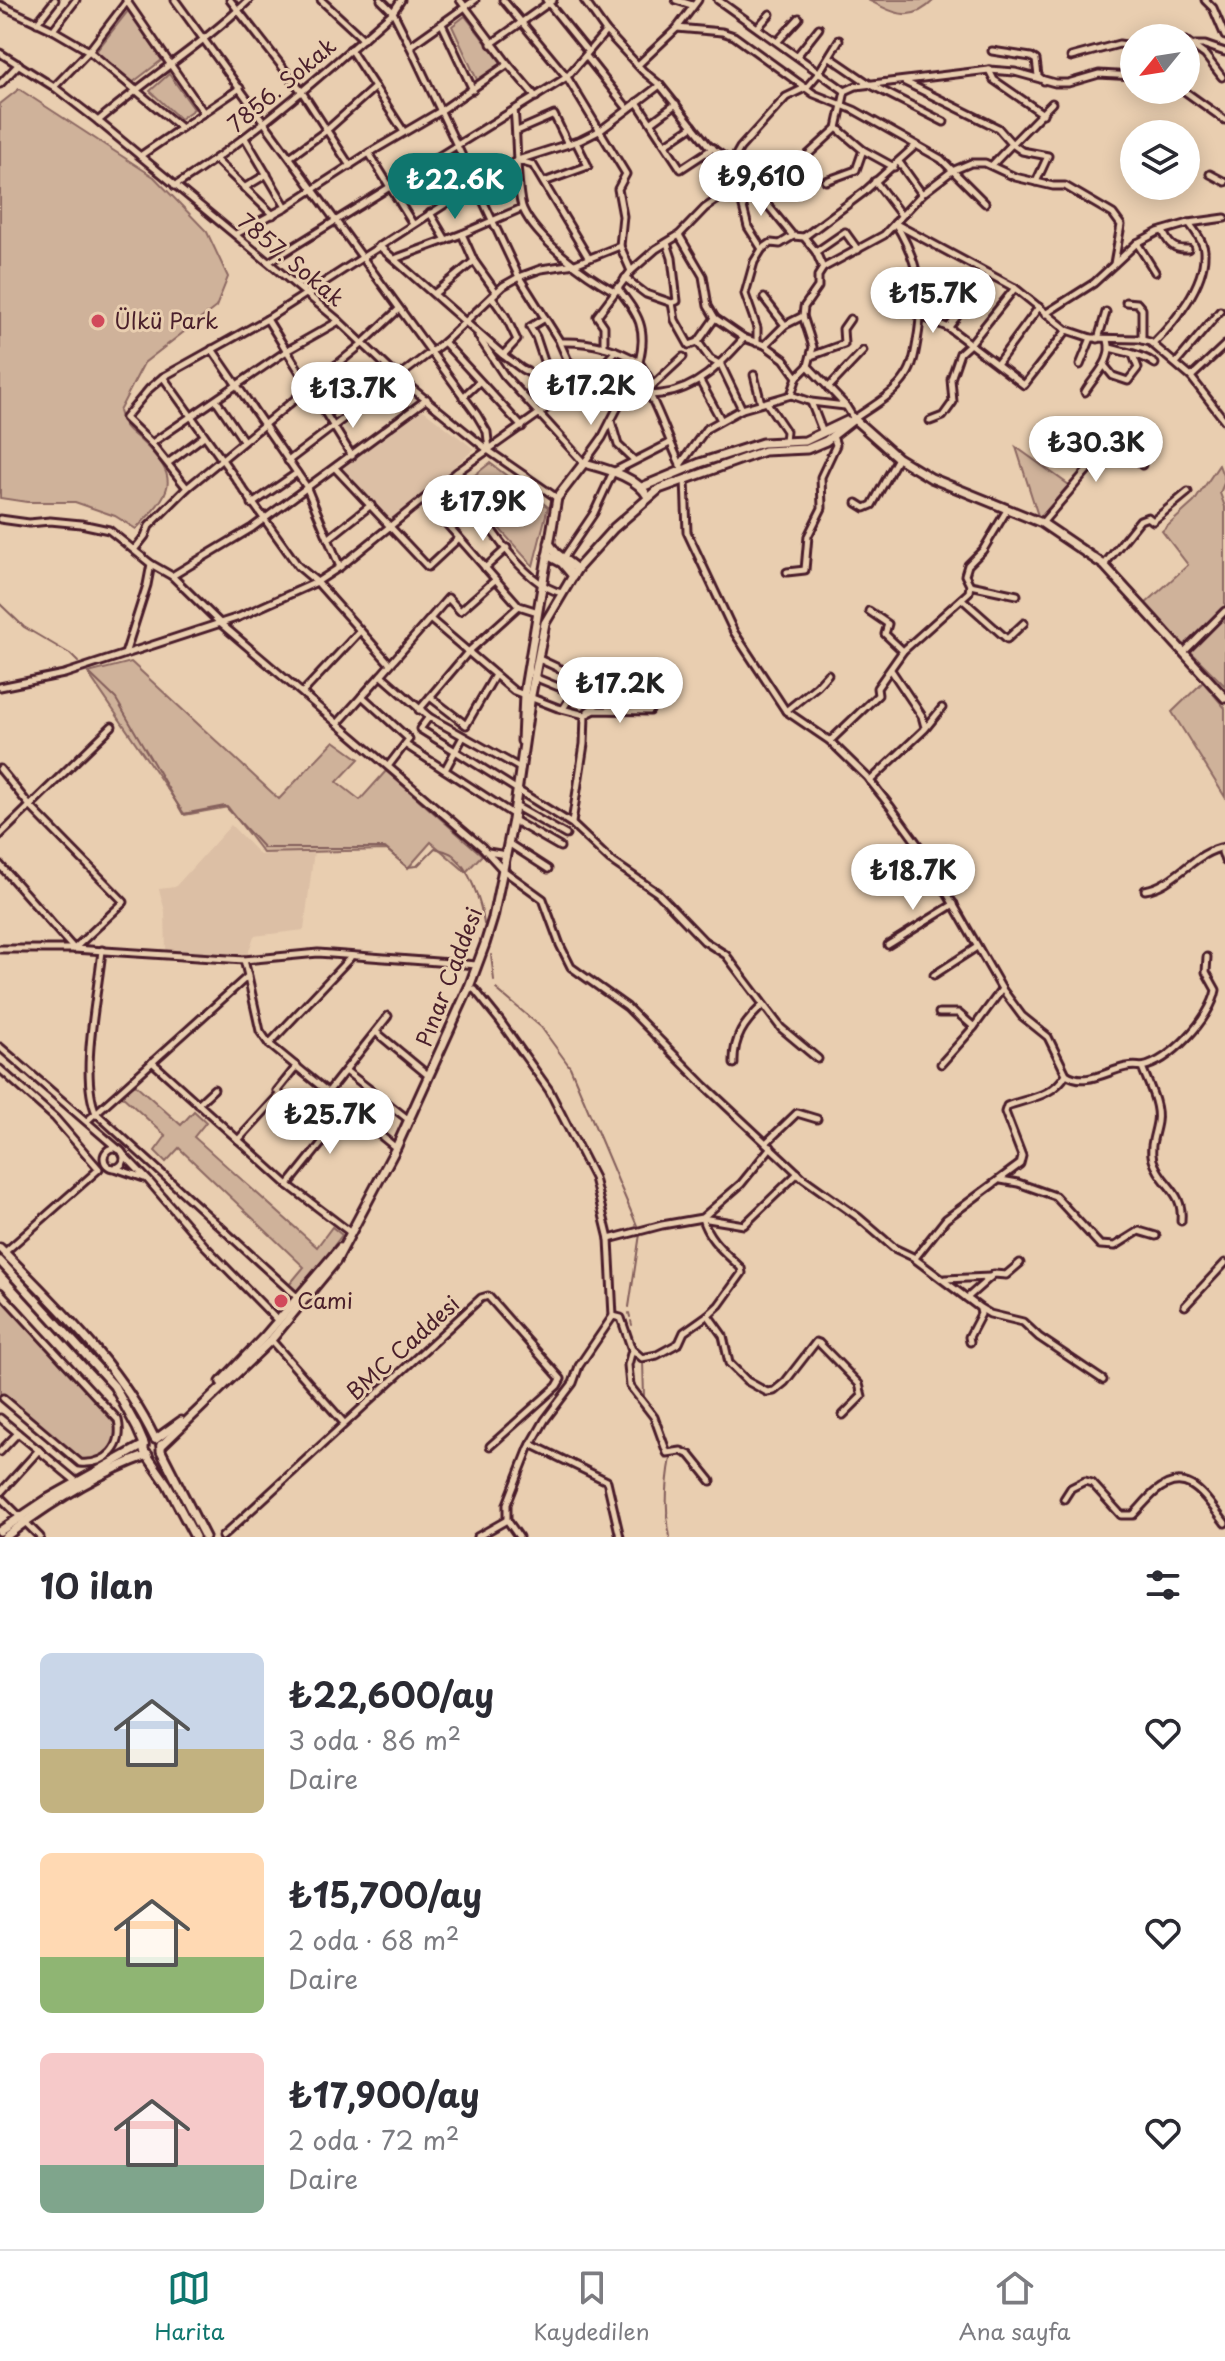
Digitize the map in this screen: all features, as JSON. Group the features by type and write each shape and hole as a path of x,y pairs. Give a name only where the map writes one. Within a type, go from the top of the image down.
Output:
{"main road":[{"path":"642,487 762,443 805,441 830,427 854,419"},
{"path":"541,618 575,572 614,528 683,471 764,451 807,449 854,419"},
{"path":"854,419 898,458 931,478 1042,523 1104,565 1225,698"},
{"path":"584,463 613,472 642,487 648,497"},
{"name":"Pınar Caddesi","path":"528,694 538,658 541,584 557,498 584,463"},
{"path":"549,543 575,572"},
{"path":"547,555 575,572"},
{"name":"Pınar Caddesi","path":"158,1444 271,1340 336,1261 409,1120 469,987 493,918 522,766 528,694 541,618"},
{"name":"Pınar Caddesi","path":"158,1444 278,1321 352,1234"},
{"path":"2,1251 106,1361 134,1399 205,1537"},
{"path":"0,1261 105,1374 126,1405 149,1455 195,1537"},
{"path":"0,1531 80,1485 149,1439 158,1444"},
{"path":"80,1485 123,1464 156,1455 158,1444"},
{"path":"5,1537 23,1518"}],"street":[{"path":"37,23 55,0"},
{"path":"53,30 76,0"},
{"path":"54,87 89,51 127,0 204,113"},
{"path":"175,0 463,397 487,432 489,451"},
{"path":"230,0 302,92 350,166"},
{"path":"98,121 134,90 205,40 249,0"},
{"path":"321,0 363,39"},
{"path":"381,0 393,12 410,46 519,277 560,342 568,361 593,379"},
{"name":"7856. Sokak","path":"175,186 264,124 393,12 401,0"},
{"path":"460,0 491,44 536,97"},
{"path":"410,46 475,0"},
{"path":"503,0 567,77 626,174 618,189 623,216 620,246 631,271"},
{"path":"584,0 606,31 660,85 713,148 736,166 793,236"},
{"path":"676,0 692,5"},
{"path":"638,65 677,28 698,0"},
{"path":"718,0 845,91 989,70 1068,83 1099,74 1120,75"},
{"path":"1205,0 1213,8 1225,36"},
{"path":"491,44 549,1 628,109"},
{"path":"1,3 89,51 181,128"},
{"path":"758,27 770,14"},
{"path":"778,41 799,18"},
{"path":"442,24 473,90"},
{"path":"677,28 734,36 805,88 854,110 941,159 985,203"},
{"path":"797,56 819,28"},
{"path":"269,262 567,77 606,31"},
{"path":"731,164 740,148 786,97 805,88 818,74 839,40"},
{"path":"1071,57 1120,44"},
{"path":"1200,45 1225,52"},
{"path":"350,49 404,133"},
{"path":"992,51 1031,57 1036,60 1038,76 1044,81"},
{"path":"1200,52 1222,77"},
{"name":"7857. Sokak","path":"0,53 54,87 98,121 339,321 398,377 489,451 557,498"},
{"path":"830,57 871,85 944,122"},
{"path":"0,84 19,64"},
{"path":"236,234 273,215 439,112 508,64"},
{"path":"989,70 994,80 1043,114"},
{"path":"904,81 998,128 1022,151 1048,156 1036,182"},
{"path":"187,488 151,443 125,418 163,377 267,319 518,160 576,142 601,130 660,85"},
{"path":"290,157 327,130 375,87"},
{"path":"140,156 240,88"},
{"path":"604,347 604,326 597,316 631,271 679,235 705,208 721,197 760,194 837,128 845,91"},
{"path":"637,102 681,169 713,148"},
{"path":"1200,102 1225,120"},
{"path":"991,166 1052,103"},
{"path":"652,122 676,104"},
{"path":"514,110 522,208 540,233 589,278 616,289 639,317 644,340 639,362"},
{"path":"517,131 554,115 568,144"},
{"path":"666,144 693,126"},
{"path":"837,128 863,150 896,165 922,194"},
{"path":"245,138 286,207"},
{"path":"544,182 588,166 576,142"},
{"path":"757,343 757,328 745,294 754,262 762,249 793,236 804,237 896,165 915,146"},
{"path":"713,148 728,170 740,195 748,227 762,249"},
{"path":"826,181 856,170 863,150"},
{"path":"369,153 413,224"},
{"path":"216,160 273,215"},
{"path":"518,160 533,165 588,257"},
{"path":"791,395 797,377 808,366 813,347 803,316 804,307 818,287 818,276 823,268 884,235 922,194 952,171 971,163 991,166 1015,177 1065,186 1113,214 1121,225 1114,264"},
{"path":"244,188 267,174"},
{"path":"1210,174 1225,182"},
{"path":"875,181 901,215"},
{"path":"396,258 522,208"},
{"path":"430,213 446,240"},
{"path":"1045,314 1094,283 1137,243 1189,223 1225,218"},
{"path":"895,223 1015,288 1067,330 1095,339 1142,340 1153,344 1177,362 1225,421"},
{"path":"808,366 846,406 854,419 906,378 914,360 921,294 917,266 895,223"},
{"path":"1153,344 1175,322 1202,270 1205,249 1189,223"},
{"path":"1163,231 1173,247 1188,249"},
{"path":"816,252 845,232 858,250"},
{"path":"462,234 517,340 503,355"},
{"path":"679,235 703,276 708,306 715,318 744,338 765,345 790,364 797,377"},
{"path":"804,237 823,268"},
{"path":"625,278 646,294 672,303 677,301 667,243"},
{"path":"1137,243 1155,272"},
{"path":"379,246 503,355 522,369 572,394 619,405 641,394 662,394 700,381 721,365 744,338"},
{"path":"288,461 444,342 494,295 519,277 541,269 575,264 620,246"},
{"path":"435,293 474,261"},
{"path":"949,328 989,274"},
{"path":"930,421 943,416 953,402 951,379 960,353 1015,288"},
{"path":"764,298 785,325"},
{"path":"1126,302 1137,303 1142,309 1142,340"},
{"path":"672,303 675,320 689,345 698,342 715,318"},
{"path":"997,364 1039,307"},
{"path":"134,550 149,526 187,488 362,344 399,309"},
{"path":"1177,362 1220,311"},
{"path":"1080,365 1106,312"},
{"path":"765,345 785,325 803,316"},
{"path":"921,316 949,328 1024,385 1067,330"},
{"path":"545,318 530,327 551,383"},
{"path":"267,319 352,456"},
{"path":"810,356 844,344 843,329 850,319"},
{"path":"151,443 288,350 339,321"},
{"path":"476,332 504,375 538,416 584,463"},
{"path":"1085,392 1104,365 1110,348 1108,340"},
{"path":"444,342 522,427"},
{"path":"560,342 580,342 622,351 639,362 653,385"},
{"path":"698,342 710,359 721,365 742,409"},
{"path":"1191,377 1225,345"},
{"path":"1104,365 1113,376 1128,381 1138,368 1153,362 1142,355 1110,348"},
{"path":"212,349 306,486 340,567"},
{"path":"0,687 64,674 220,623 317,582 340,567 457,472 593,379 616,351"},
{"path":"828,388 863,351"},
{"path":"1133,355 1138,368"},
{"path":"649,393 653,385 683,357"},
{"path":"336,365 368,401"},
{"path":"754,375 764,403 786,431 785,442"},
{"path":"163,377 298,566 317,582 390,664"},
{"path":"700,381 721,420"},
{"path":"463,397 479,382"},
{"path":"649,393 666,424 670,443 683,471 687,532 734,632 786,711 830,741 870,781 924,853 1002,989 1022,1016 1048,1037 1066,1074 1071,1078 1088,1078 1129,1067 1149,1066 1179,1048 1208,1013 1216,990 1206,972 1207,957"},
{"path":"683,471 706,429 742,409 791,395 811,402 846,406"},
{"path":"172,576 252,528 428,399"},
{"path":"216,400 243,440"},
{"path":"811,402 823,433"},
{"name":"Pınar Caddesi","path":"584,463 619,405"},
{"path":"611,421 618,445 634,460"},
{"path":"1042,523 1126,425"},
{"path":"787,572 805,570 808,536 822,508 821,477 836,445 833,435"},
{"path":"168,463 204,436"},
{"path":"563,559 594,513 613,472 670,443"},
{"path":"1092,467 1124,452 1138,459 1142,465"},
{"path":"857,503 865,508 872,505 898,458"},
{"path":"335,468 428,567 459,538"},
{"path":"457,472 482,518 525,571 541,584 562,593"},
{"path":"252,504 297,473"},
{"path":"1104,565 1140,520 1148,517 1153,521 1188,492"},
{"path":"425,499 519,606 541,618"},
{"path":"328,539 371,505"},
{"path":"970,585 965,575 968,565 983,550 1007,510"},
{"path":"0,519 81,524 109,530 151,564 172,576 220,623 488,852 503,870 543,899 571,967 627,1007 798,1173 894,1248 915,1258 980,1308 1009,1320 1023,1322 1039,1337 1103,1380"},
{"path":"485,568 507,548"},
{"path":"125,654 151,564"},
{"path":"339,722 448,598 460,611 495,580"},
{"path":"970,585 1017,595"},
{"path":"830,741 878,695 877,688 903,651 962,599 970,585"},
{"path":"962,599 1007,639 1024,623"},
{"path":"419,710 468,652 519,606"},
{"path":"869,611 888,624 885,634 903,651"},
{"path":"1184,652 1225,611"},
{"path":"430,619 514,691 585,715 595,710 650,711"},
{"path":"303,692 360,631"},
{"path":"538,658 582,679"},
{"path":"563,709 593,664"},
{"path":"891,670 922,716 925,729"},
{"path":"786,711 828,674"},
{"path":"381,675 429,717 522,766"},
{"path":"430,697 466,725 495,675"},
{"path":"534,677 573,693"},
{"path":"585,715 633,678"},
{"path":"362,696 409,739 389,765"},
{"path":"870,781 925,729 942,708"},
{"path":"572,824 584,744 585,715"},
{"path":"429,717 420,729 572,824 610,860 658,893 704,941 726,955 781,1028 818,1059"},
{"path":"0,835 112,726"},
{"path":"445,770 463,737"},
{"path":"406,745 560,847"},
{"path":"0,770 30,806 124,902 74,949"},
{"path":"515,806 566,835"},
{"path":"508,843 548,869"},
{"path":"1225,848 1222,852 1225,861"},
{"path":"1145,890 1162,886 1208,851 1225,848"},
{"path":"488,852 506,855"},
{"path":"0,865 74,949"},
{"path":"888,945 954,904"},
{"path":"934,975 977,947"},
{"path":"0,949 102,950 244,960 318,953 478,965"},
{"path":"102,950 88,1064 88,1086 96,1113 298,1298"},
{"path":"269,1044 350,957"},
{"path":"244,960 260,1031 269,1044 396,1148"},
{"path":"87,1121 248,976"},
{"path":"469,987 475,990 500,1021 556,1103 594,1178 609,1239 613,1316 579,1366 573,1383 531,1444 507,1504 507,1520 519,1537"},
{"path":"941,1064 1002,989"},
{"path":"734,1064 733,1047 740,1031 762,1006"},
{"path":"939,1013 958,1013 974,1027"},
{"path":"328,1092 388,1016"},
{"path":"376,1032 429,1076"},
{"path":"0,1047 120,1152 278,1321"},
{"path":"152,1062 288,1185 352,1234"},
{"path":"238,1140 280,1094 277,1091 297,1066"},
{"path":"1142,1067 1156,1110 1154,1161 1178,1197 1181,1221"},
{"path":"0,1069 55,1118 99,1169"},
{"path":"346,1071 409,1120"},
{"path":"915,1258 946,1219 1000,1180 1022,1159 1005,1112 1007,1106 1044,1095 1066,1074"},
{"path":"198,1104 214,1089"},
{"path":"288,1185 349,1109"},
{"path":"702,1218 741,1184 768,1145 797,1113 817,1119"},
{"path":"101,1134 106,1164"},
{"path":"104,1154 109,1149 120,1152"},
{"path":"115,1168 122,1163 120,1152"},
{"path":"2,1251 106,1164"},
{"path":"106,1164 148,1180"},
{"path":"609,1239 702,1218 744,1225 798,1173"},
{"path":"1000,1180 1055,1196 1100,1245 1115,1246 1139,1231 1156,1236"},
{"path":"613,1316 621,1318 632,1350 642,1358 657,1355 679,1343 684,1332 719,1305 742,1273 741,1268 705,1229 702,1218"},
{"path":"967,1298 994,1274 1006,1275 1020,1263"},
{"path":"1185,1306 1225,1263"},
{"path":"944,1279 990,1277"},
{"path":"0,1292 118,1420 121,1435 117,1446 103,1459 92,1464 80,1463 3,1398"},
{"name":"BMC Caddesi","path":"222,1537 481,1298 488,1296 561,1379 490,1446"},
{"path":"970,1342 971,1332 981,1314 980,1308"},
{"path":"708,1315 723,1336 729,1363 747,1381 767,1392 774,1391 785,1382 816,1342 819,1343 859,1384 862,1391 862,1396 843,1415"},
{"path":"271,1340 344,1423"},
{"path":"632,1350 628,1365 630,1386 654,1417 667,1453 681,1451 690,1455 711,1481"},
{"path":"0,1418 80,1485"},
{"path":"0,1452 18,1433"},
{"path":"531,1444 607,1481 620,1537"},
{"path":"39,1450 0,1495 40,1537"},
{"path":"1064,1499 1071,1488 1085,1481 1099,1489 1121,1515 1133,1515 1155,1492 1179,1480 1203,1494 1225,1523"},
{"path":"477,1537 507,1520"}],"shaded area":[{"path":"868,0 934,0 918,12 902,14"},
{"path":"128,11 162,60 132,83 95,53"},
{"path":"465,16 503,65 478,82 452,26"},
{"path":"169,74 194,109 180,119 150,91"},
{"name":"Ülkü Park","path":"19,89 154,177 207,232 228,277 216,307 144,363 119,411 125,426 154,454 167,476 164,495 136,529 115,516 75,502 27,502 0,498 0,104"},
{"path":"422,409 474,449 393,522 340,467"},
{"path":"1016,447 1069,485 1039,519"},
{"path":"490,463 548,507 533,566 489,517 471,478"},
{"path":"1219,465 1225,481 1220,493 1225,507 1225,686 1144,605 1188,565 1162,531 1194,502"},
{"path":"131,662 279,799 334,741 359,759 337,782 360,800 386,771 482,855 466,872 431,842 408,868 387,850 263,853 228,807 185,815 88,673"},
{"path":"1203,682 1225,708 1225,797 1172,712"},
{"path":"231,825 260,855 314,851 304,930 254,936 247,957 166,954 165,911 159,889 175,887"},
{"path":"135,1084 181,1125 194,1111 206,1122 194,1137 317,1247 332,1227 342,1235 298,1294 289,1285 304,1267 179,1148 166,1162 155,1151 166,1136 121,1095"},
{"path":"0,1295 115,1424 118,1437 109,1452 90,1460 80,1459 0,1393"}],"waterway":[{"path":"0,604 24,627 78,662"},
{"path":"90,674 116,699 183,814 225,806 264,848 385,848 407,867 417,866 435,848 446,852 459,861 469,877 484,924"},
{"path":"491,955 494,980"},
{"path":"496,989 541,1027 570,1067 638,1228"},
{"path":"629,1307 640,1234"},
{"path":"629,1313 630,1317"},
{"path":"631,1321 632,1325"},
{"path":"643,1361 644,1397 658,1416 670,1449"},
{"path":"670,1537 667,1498 671,1458"}],"place":[{"name":"Ülkü Park","path":"98,321"},
{"name":"Cami","path":"281,1301"}]}
